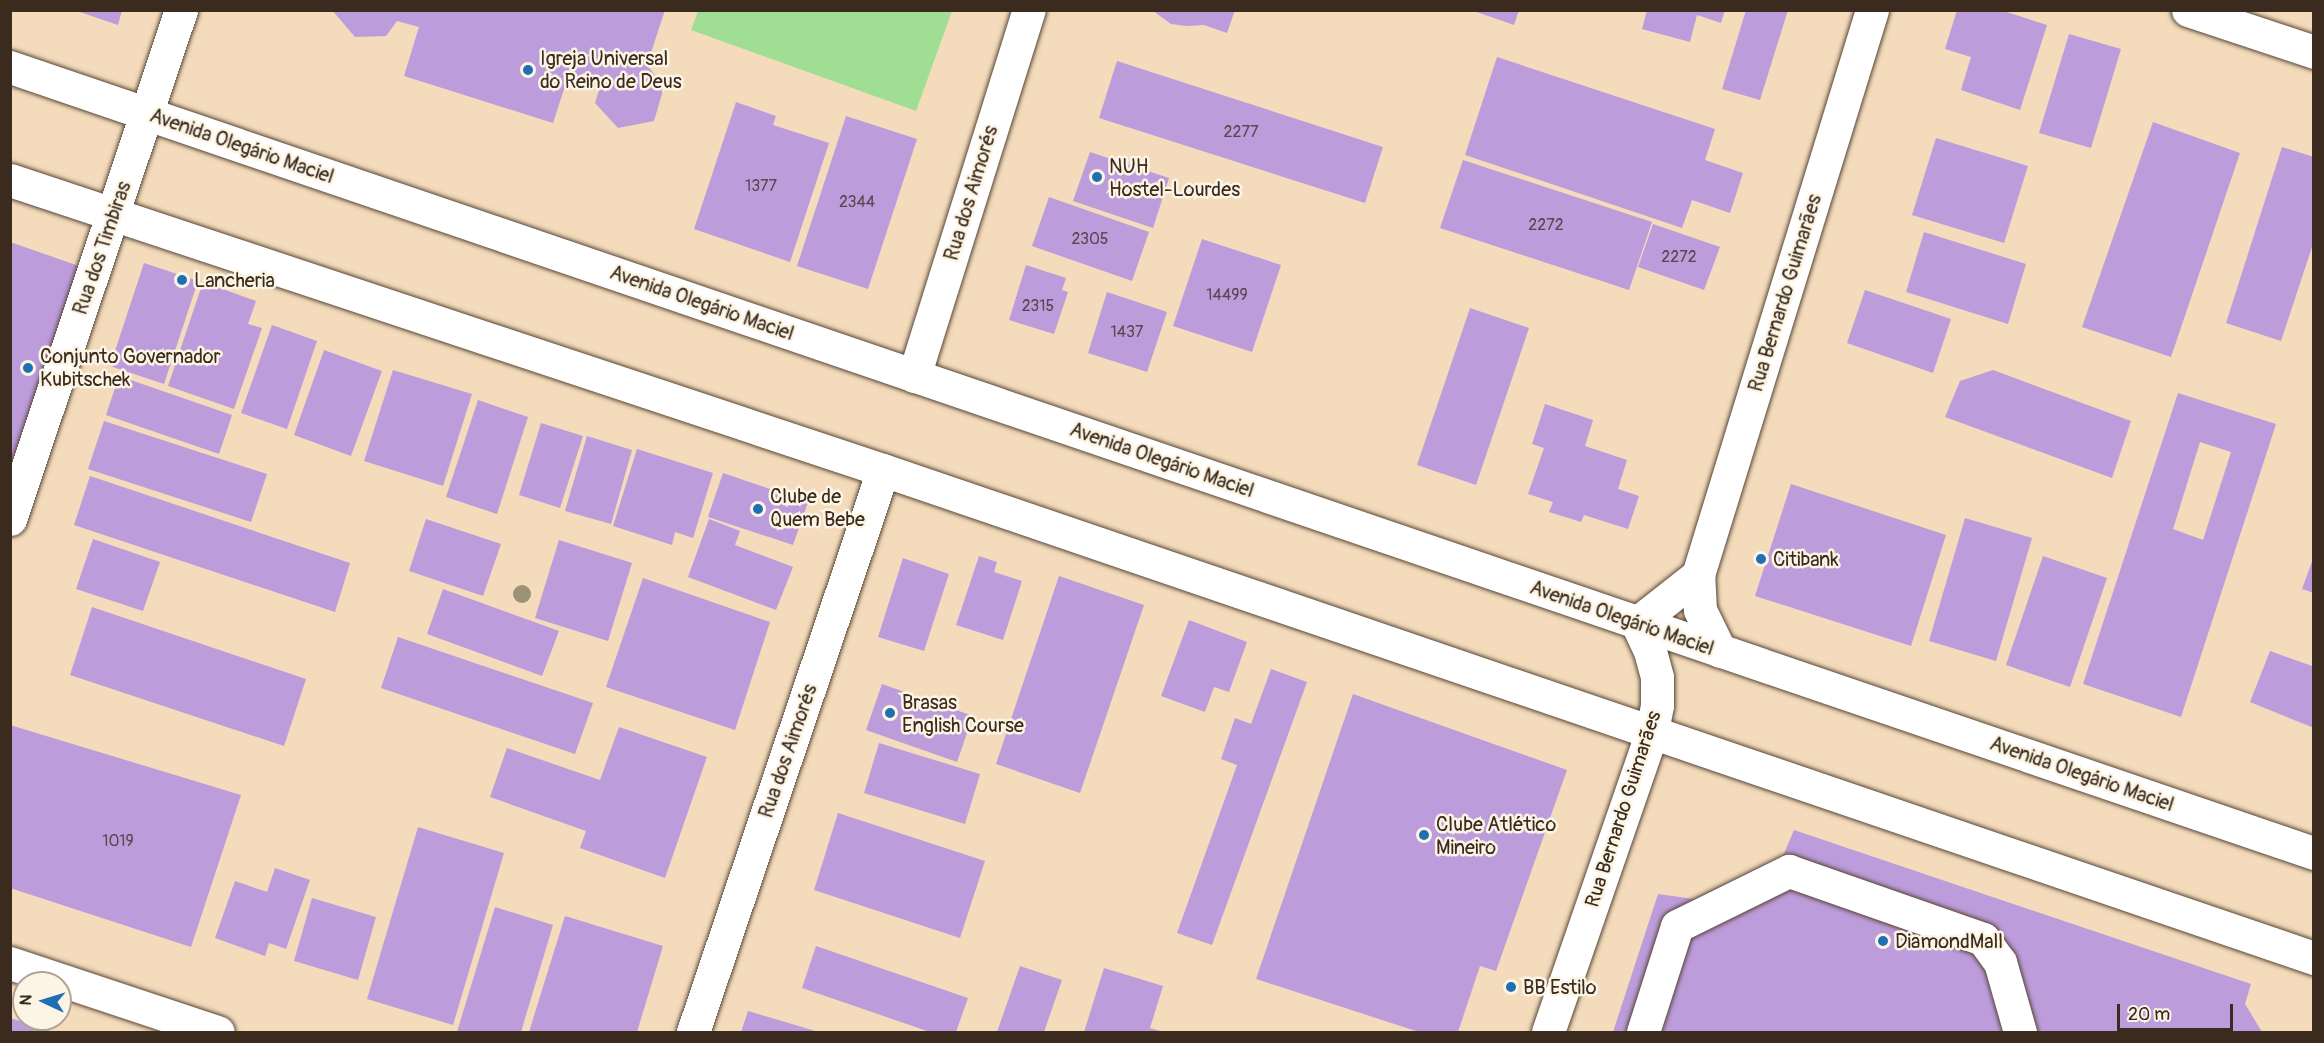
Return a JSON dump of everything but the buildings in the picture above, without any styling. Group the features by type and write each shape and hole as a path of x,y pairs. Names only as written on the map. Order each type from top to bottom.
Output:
{"main road":[{"name":"Rua dos Timbiras","path":"10,519 181,10"},
{"name":"Rua dos Aimorés","path":"914,376 1029,10"},
{"name":"Rua Bernardo Guimarães","path":"1720,651 1700,610 1698,575 1872,10"},
{"path":"2188,10 2313,52"},
{"name":"Avenida Olegário Maciel","path":"10,67 2313,854"},
{"path":"10,180 884,470 2313,958"},
{"name":"Rua dos Aimorés","path":"693,1032 884,470"},
{"path":"1637,623 1698,575"},
{"name":"Rua Bernardo Guimarães","path":"1548,1032 1652,731 1657,705 1657,677 1650,651 1637,623"},
{"path":"1643,1032 1677,926 1789,871 1983,939 2000,962 2020,1032"},
{"path":"10,963 218,1032"}],"green space":[{"path":"698,10 952,11 916,111 691,30"}],"place":[{"name":"Igreja Universal do Reino de Deus","path":"528,70"},
{"name":"NUH Hostel-Lourdes","path":"1097,177"},
{"name":"Lancheria","path":"182,280"},
{"name":"Conjunto Governador Kubitschek","path":"28,368"},
{"name":"Clube de Quem Bebe","path":"758,509"},
{"name":"Citibank","path":"1761,559"},
{"name":"Brasas English Course","path":"890,713"},
{"name":"Clube Atlético Mineiro","path":"1424,835"},
{"name":"DiamondMall","path":"1883,941"},
{"name":"BB Estilo","path":"1511,987"}]}
